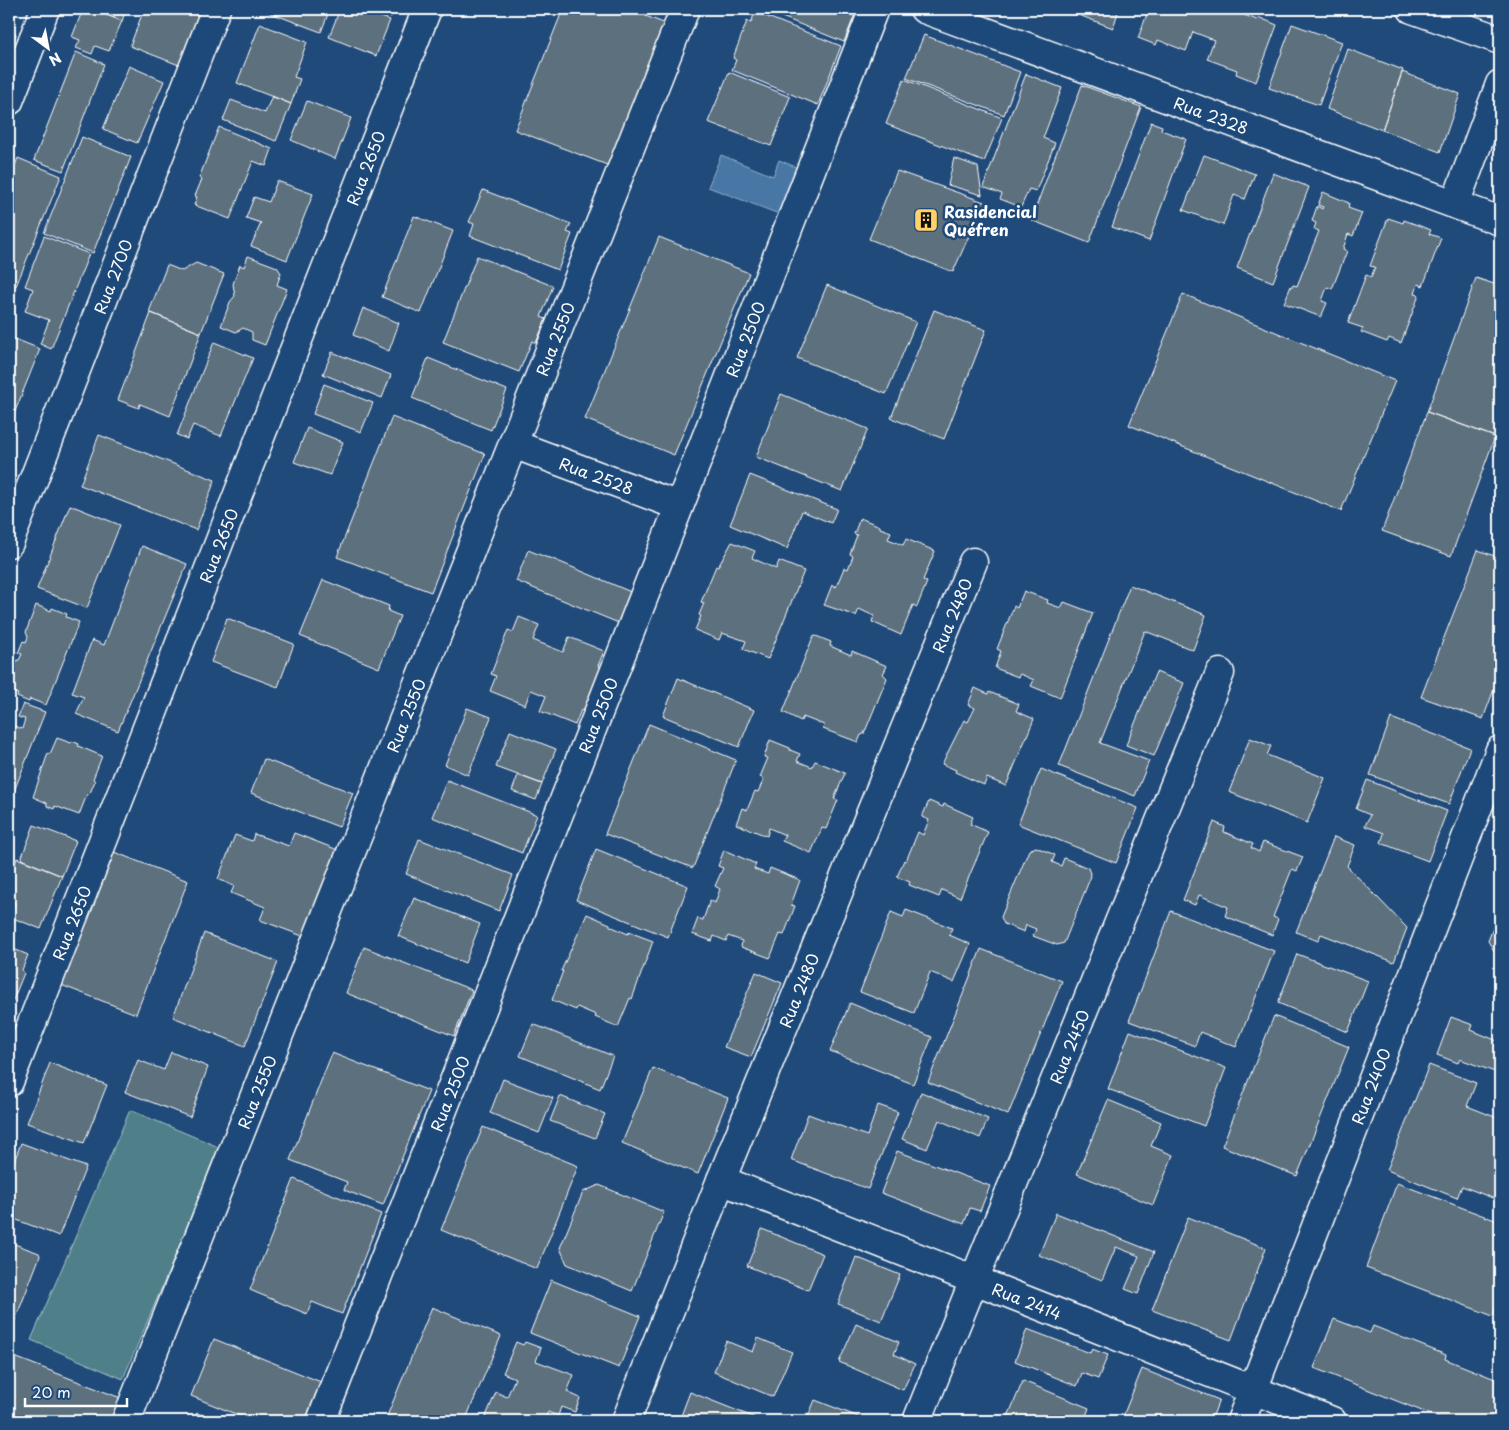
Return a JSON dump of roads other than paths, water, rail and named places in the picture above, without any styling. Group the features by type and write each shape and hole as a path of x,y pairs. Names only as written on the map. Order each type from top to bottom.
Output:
{"street":[{"path":"9,101 45,9"},
{"name":"Rua 2700","path":"9,543 216,9"},
{"name":"Rua 2650","path":"9,1082 427,9"},
{"name":"Rua 2550","path":"126,1421 686,9"},
{"name":"Rua 2500","path":"320,1421 874,9"},
{"name":"Rua 2328","path":"924,9 1500,220"},
{"path":"1412,9 1500,40"},
{"path":"1455,204 1500,84"},
{"name":"Rua 2528","path":"513,444 679,506"},
{"name":"Rua 2480","path":"626,1421 721,1180 973,562"},
{"name":"Rua 2450","path":"917,1421 1220,673"},
{"name":"Rua 2400","path":"1241,1421 1500,750"},
{"name":"Rua 2414","path":"721,1180 1332,1421"}],"water":[{"path":"721,155 773,176 779,160 798,168 779,214 708,187"}],"place":[{"name":"Rasidencial Quéfren","path":"926,220"}]}
